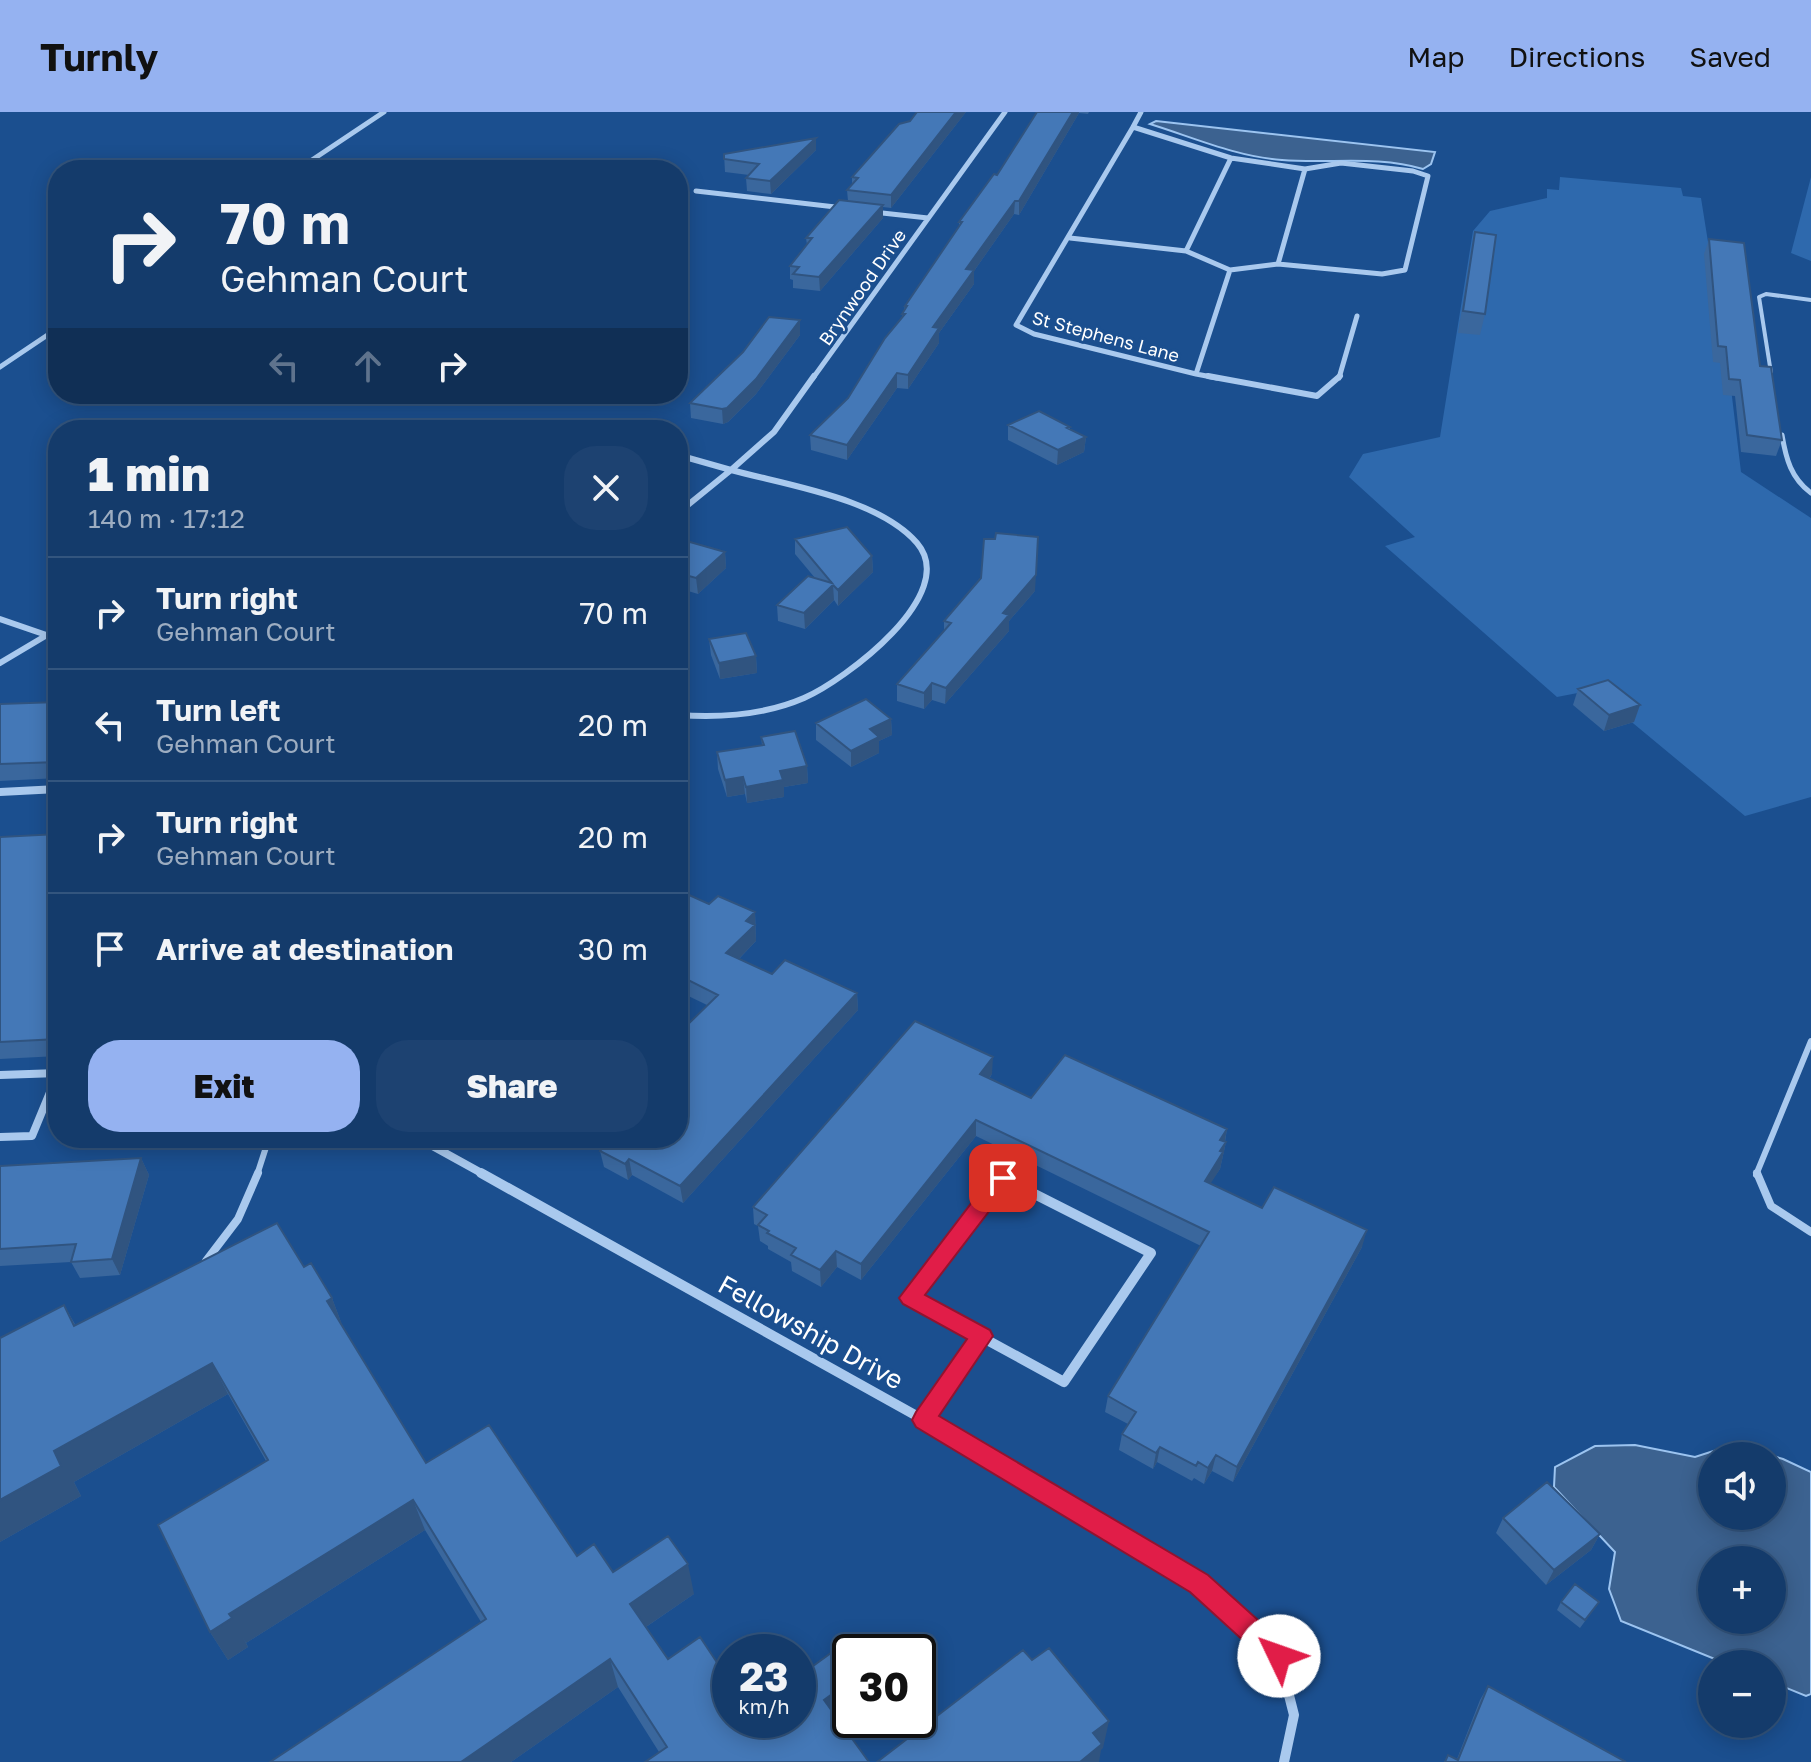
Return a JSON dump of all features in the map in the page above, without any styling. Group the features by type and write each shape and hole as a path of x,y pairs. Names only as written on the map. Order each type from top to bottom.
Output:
{"street":[{"path":"312,160 384,112"},
{"name":"Brynwood Drive","path":"688,505 731,470 790,414 1005,112"},
{"name":"St Stephens Lane","path":"1141,112 1070,238 1016,325 1034,334 1196,374 1317,396 1340,378 1357,316"},
{"path":"1070,238 1186,251 1230,270 1278,264 1382,274 1405,270 1428,176 1341,163 1305,169 1231,158 1133,127"},
{"path":"1186,251 1231,158"},
{"path":"1278,264 1305,169"},
{"path":"696,191 851,209"},
{"path":"866,211 928,218"},
{"name":"St Stephens Lane","path":"1196,374 1230,270"},
{"path":"0,367 48,335"},
{"path":"688,458 866,509 888,519 906,531 925,556 928,573 920,601 897,626 833,683 807,697 742,714 688,715"},
{"path":"0,619 47,635"},
{"path":"0,663 47,635"},
{"path":"0,792 48,790"},
{"path":"0,1075 48,1073"},
{"path":"0,1137 32,1136 48,1097"},
{"name":"Fellowship Drive","path":"445,1148 924,1420 1199,1584 1279,1656 1294,1715 1284,1762"},
{"path":"1003,1178 1151,1253 1064,1382 982,1336 910,1298 1003,1178"},
{"path":"924,1420 982,1336"}],"lane":[{"path":"1772,377 1759,297 1766,294 1811,300"},
{"path":"1780,425 1786,464 1796,483 1811,493"},
{"path":"1811,1041 1756,1176 1771,1206 1811,1232"},
{"path":"196,1271 218,1249 252,1196 266,1148"}],"shaded area":[{"path":"1156,121 1435,152 1431,164 1423,169 1388,162 1282,160 1232,151 1150,124"},
{"path":"1560,177 1681,188 1683,196 1701,198 1730,380 1741,472 1811,518 1811,797 1745,816 1593,690 1557,697 1385,546 1415,537 1349,477 1363,454 1440,437 1473,231 1490,211 1547,198 1547,189 1559,190"},
{"path":"1811,177 1811,261 1791,253"},
{"path":"1635,1445 1698,1456 1698,1530 1786,1530 1786,1460 1811,1472 1811,1694 1806,1696 1786,1688 1786,1650 1698,1652 1621,1621 1609,1589 1615,1552 1554,1487 1555,1467 1595,1446"}],"building":[{"path":"917,112 956,112 891,195 847,190 858,178 852,177 899,124 910,121"},
{"path":"1037,112 1073,112 1019,201 1015,201 966,269 974,270 933,327 939,328 908,375 897,373 847,445 810,435 848,398 885,338 905,314 902,314 905,306 962,222 959,222 994,174 997,175"},
{"path":"816,138 770,181 746,178 759,164 724,159 724,154"},
{"path":"839,200 883,205 819,277 793,274 799,267 790,266 812,238 806,238"},
{"path":"1475,232 1496,235 1485,314 1463,311"},
{"path":"1709,239 1744,243 1760,366 1771,367 1782,440 1747,435 1740,380 1729,379 1726,347 1718,346"},
{"path":"769,317 800,320 756,379 727,408 690,403 743,352"},
{"path":"1039,411 1086,437 1058,450 1008,425"},
{"path":"847,527 872,556 838,590 833,585 804,613 777,605 808,576 832,583 795,539"},
{"path":"996,533 1038,537 1036,575 1003,613 1009,615 946,688 932,683 924,693 897,684 951,623 944,621 981,578 984,539 995,539"},
{"path":"688,544 725,552 696,578 688,576"},
{"path":"746,633 756,656 719,663 709,639"},
{"path":"1608,680 1640,705 1609,715 1578,689"},
{"path":"866,699 891,719 870,729 879,737 851,751 816,723"},
{"path":"48,702 48,762 0,764 0,704"},
{"path":"795,731 807,766 780,771 783,780 746,787 743,777 725,780 717,752 764,745 761,737"},
{"path":"48,835 48,1040 0,1042 0,837"},
{"path":"688,895 709,904 718,896 755,912 746,921 755,925 726,953 772,974 785,960 857,993 680,1186 629,1159 625,1164 600,1151 603,1148 688,1148 688,1024 718,995 688,980"},
{"path":"915,1021 993,1057 980,1074 1031,1098 1065,1055 1227,1129 1220,1140 1226,1142 1220,1151 1223,1152 1205,1181 1262,1208 1274,1187 1367,1230 1237,1467 1216,1455 1208,1468 1198,1462 1196,1466 1160,1447 1156,1453 1122,1434 1136,1412 1108,1396 1209,1232 976,1120 861,1264 836,1251 820,1270 791,1255 796,1248 758,1225 767,1215 753,1207"},
{"path":"141,1158 112,1259 71,1262 76,1244 0,1249 0,1166"},
{"path":"277,1223 304,1267 311,1263 332,1298 327,1301 426,1463 489,1425 577,1556 594,1544 613,1572 668,1536 688,1564 630,1604 668,1659 700,1637 712,1655 712,1738 816,1738 816,1664 831,1653 832,1694 824,1700 832,1711 832,1738 852,1738 869,1762 645,1762 667,1747 610,1659 461,1762 270,1762 486,1619 413,1500 229,1614 232,1618 210,1632 158,1525 268,1460 212,1363 54,1451 61,1466 0,1500 0,1338 64,1305 74,1326"},
{"path":"1547,1482 1600,1534 1554,1570 1503,1518"},
{"path":"1575,1584 1599,1602 1585,1620 1561,1602"},
{"path":"1049,1648 1109,1721 1093,1733 1102,1744 1080,1762 877,1762 908,1738 936,1738 936,1717 1023,1650 1032,1660"},
{"path":"1488,1686 1626,1762 1445,1762 1448,1755 1458,1760"}],"route":[{"path":"1003,1178 910,1298 982,1336 924,1420 1199,1584 1279,1656"}]}
